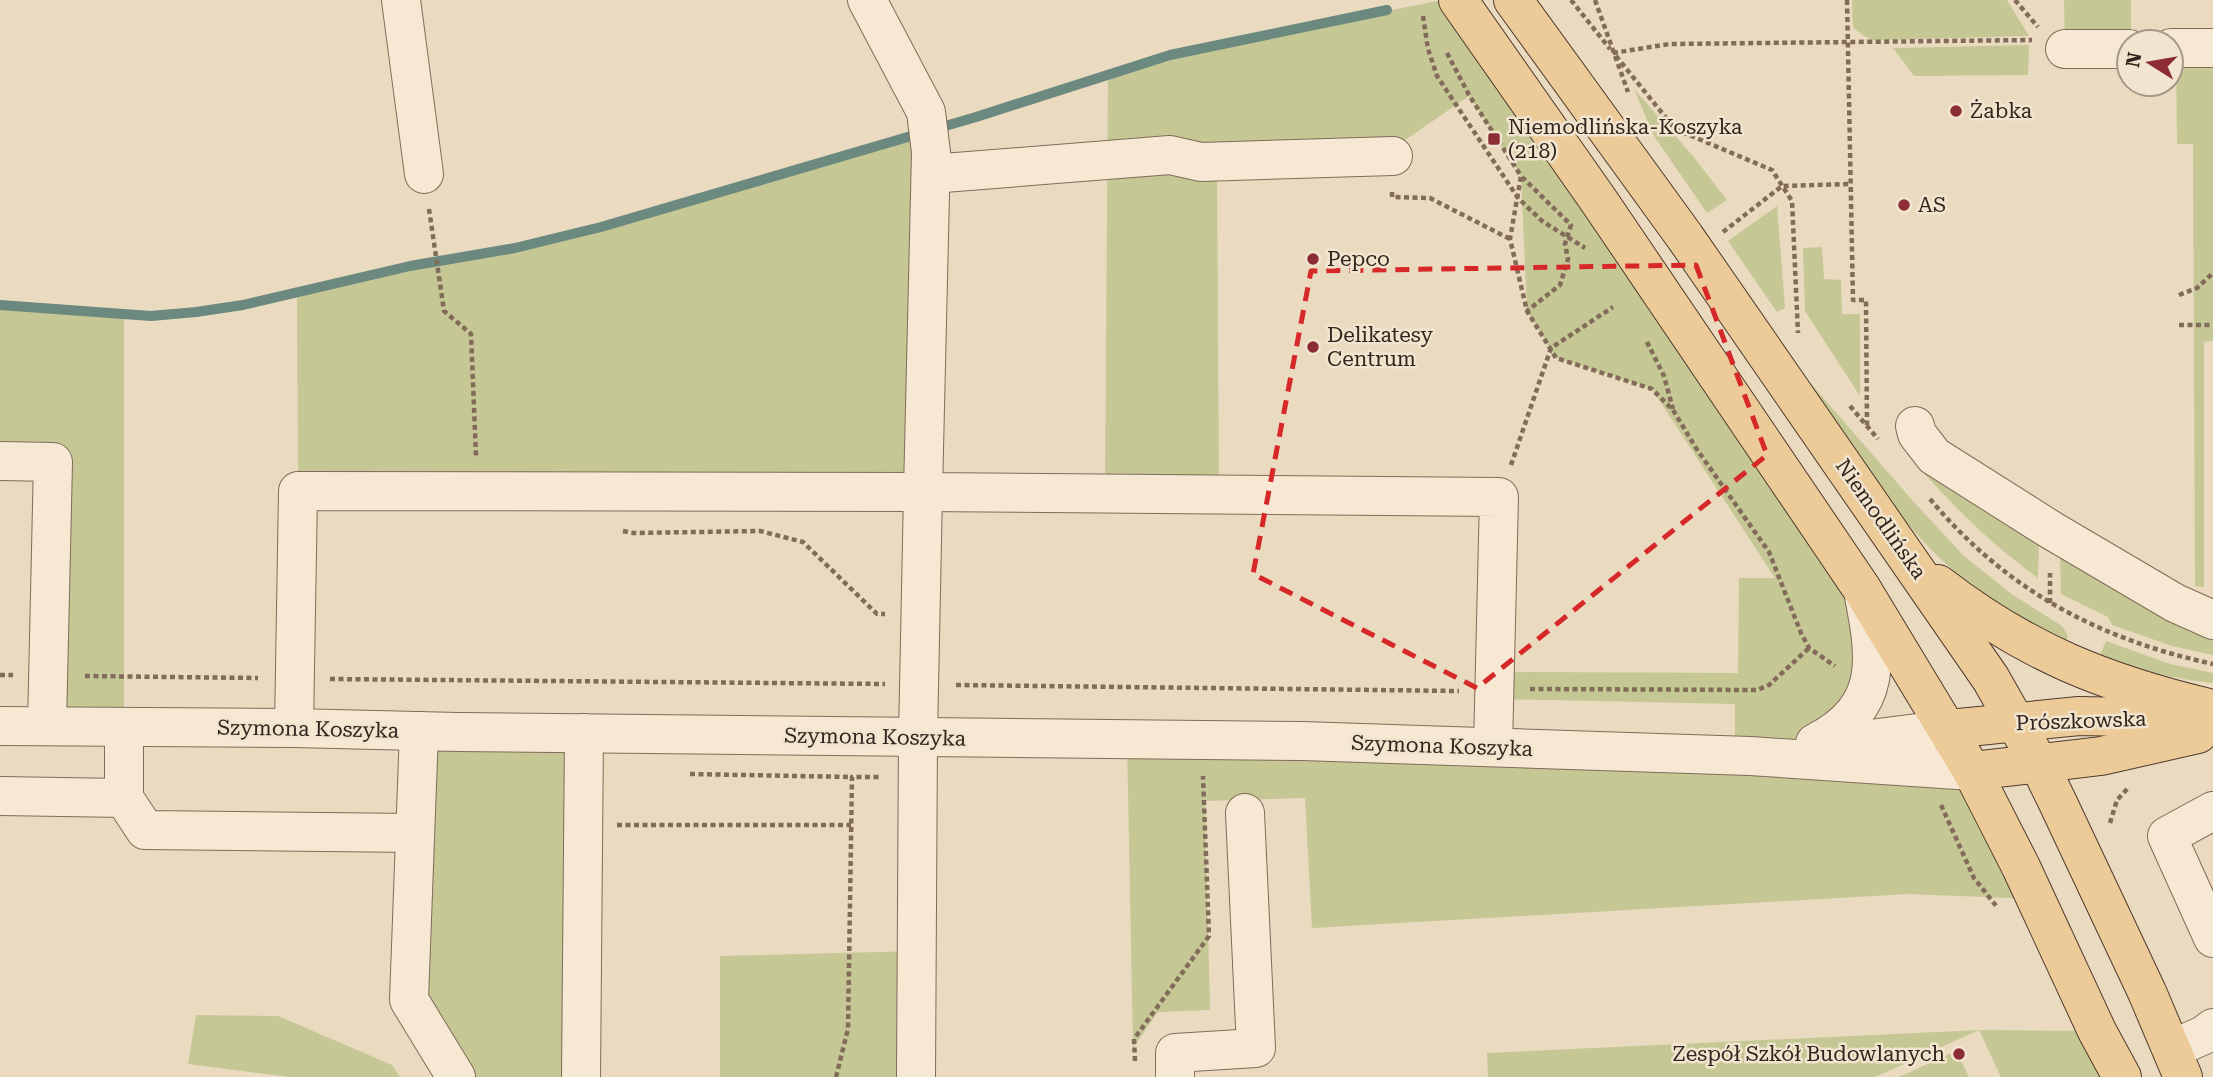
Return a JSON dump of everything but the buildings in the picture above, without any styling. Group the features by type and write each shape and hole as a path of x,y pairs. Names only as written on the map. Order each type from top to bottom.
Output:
{"main road":[{"name":"Niemodlińska","path":"1513,0 1685,237 1991,679 2039,764 2178,1063"},
{"path":"1445,12 1599,201 1863,589 1972,771 2021,867 2097,1031 2122,1077"},
{"path":"1899,545 1924,573 1956,598 2029,645 2074,666 2141,691 2213,709"},
{"name":"Prószkowska","path":"1949,729 2079,716 2213,720"},
{"name":"Prószkowska","path":"1972,771 2101,756 2185,736 2213,733"}],"street":[{"path":"401,0 424,174"},
{"path":"867,0 926,113 931,163 920,615 916,1077"},
{"path":"2047,39 2115,47"},
{"path":"2185,48 2213,48"},
{"path":"931,163 1170,155 1201,162 1393,156"},
{"path":"1915,426 1917,434 1934,456 2051,530 2175,603 2213,620"},
{"path":"0,461 53,462 47,726"},
{"path":"294,728 298,491 923,492 1499,497 1493,747"},
{"path":"1806,748 1833,734 1849,721 1860,708 1868,686 1872,663 1872,635 1863,589"},
{"name":"Szymona Koszyka","path":"0,726 1265,741 1750,756 1972,771"},
{"path":"124,727 124,798 145,830 415,833"},
{"name":"Szymona Koszyka","path":"1750,756 1949,729"},
{"path":"419,731 409,1000 456,1077"},
{"path":"581,1077 584,733"},
{"path":"0,796 124,798"},
{"path":"2213,811 2166,836 2213,938"},
{"path":"1175,1077 1175,1053 1256,1048 1244,813"},
{"path":"2178,1063 2213,1028"}],"path":[{"path":"1571,0 1675,129 1772,170 1792,201 1799,345"},
{"path":"1847,0 1853,300 1866,300 1867,426"},
{"path":"2015,0 2047,39"},
{"path":"1445,12 1423,15 1428,49 1437,76 1518,198 1542,221 1591,252"},
{"path":"1613,53 1670,44 2047,39"},
{"path":"1444,47 1469,95 1521,176 1571,225 1564,244 1567,259 1560,285 1527,312"},
{"path":"1393,156 1392,197 1430,198 1510,239"},
{"path":"1521,176 1510,239 1527,312 1556,358 1652,389 1673,410 1664,376 1643,332"},
{"path":"1722,232 1782,186 1850,184"},
{"path":"433,238 444,311 471,334 478,491"},
{"path":"2179,295 2197,288 2213,272"},
{"path":"1499,497 1551,348 1613,307"},
{"path":"2179,325 2213,325"},
{"path":"620,530 633,534 760,531 803,542 877,614 920,615"},
{"path":"2089,624 2158,651 2213,664"},
{"path":"0,675 1475,691 1757,690 1769,685 1810,648"},
{"path":"687,774 918,777"},
{"path":"1135,1065 1135,1040 1209,936 1203,774"},
{"path":"835,1077 848,1029 852,777"},
{"path":"2110,825 2117,800 2134,783"},
{"path":"604,824 851,825"}],"highlighted area":[{"path":"1696,265 1767,455 1477,688 1253,574 1311,271"}],"green space":[{"path":"1442,0 1862,589 1849,721 1972,771 2036,899 1908,894 1312,928 1305,798 1205,801 1210,1010 1158,1012 1133,1048 1127,739 1735,755 1735,704 1494,699 1495,672 1738,673 1739,578 1775,578 1652,389 1556,358 1527,311 1521,176 1469,96 1382,156 1217,162 1219,494 1105,493 1108,75 1170,55"},
{"path":"1852,0 2007,0 2029,36 1873,40 1853,27"},
{"path":"2064,0 2131,0 2131,28 2115,28 2115,44 2065,49"},
{"path":"2029,45 2028,75 1914,76 1893,48"},
{"path":"2185,48 2213,48 2213,341 2204,342 2204,587 2195,586 2193,144 2177,144 2177,98 2185,98"},
{"path":"1634,89 1727,200 1707,213 1654,136"},
{"path":"901,137 931,152 923,492 298,491 297,291 410,266 515,248 601,227"},
{"path":"1777,206 1785,308 1777,312 1728,241"},
{"path":"1822,247 1824,279 1841,280 1842,314 1860,314 1860,396 1805,311 1803,248"},
{"path":"0,305 124,315 124,727 47,726 53,462 0,461"},
{"path":"1798,369 1964,556 2013,595 2062,626 2068,636 2065,644 1990,599 1938,557 1906,522 1874,480"},
{"path":"1923,472 2039,539 2038,578 1978,528"},
{"path":"2060,552 2213,632 2213,655 2172,646 2112,625 2108,617 2061,594"},
{"path":"2106,641 2170,664 2213,673 2213,683 2155,673 2099,657"},
{"path":"419,731 584,733 581,1077 456,1077 409,1000"},
{"path":"917,951 916,1077 720,1077 720,956"},
{"path":"196,1015 278,1016 392,1065 400,1077 289,1077 188,1064"},
{"path":"1979,1030 1875,1077 1488,1077 1487,1053"},
{"path":"1979,1030 2097,1031 2122,1077 2001,1077"},
{"path":"1956,1051 1969,1077 1899,1077"}],"waterway":[{"path":"0,305 151,316 196,312 243,305 410,266 515,248 601,227 976,117 1170,55 1387,10"}],"place":[{"name":"Żabka","path":"1956,111"},
{"name":"Niemodlińska-Koszyka (218)","path":"1494,139"},
{"name":"AS","path":"1904,205"},
{"name":"Pepco","path":"1313,259"},
{"name":"Delikatesy Centrum","path":"1313,347"},
{"name":"Zespół Szkół Budowlanych","path":"1959,1054"}]}
